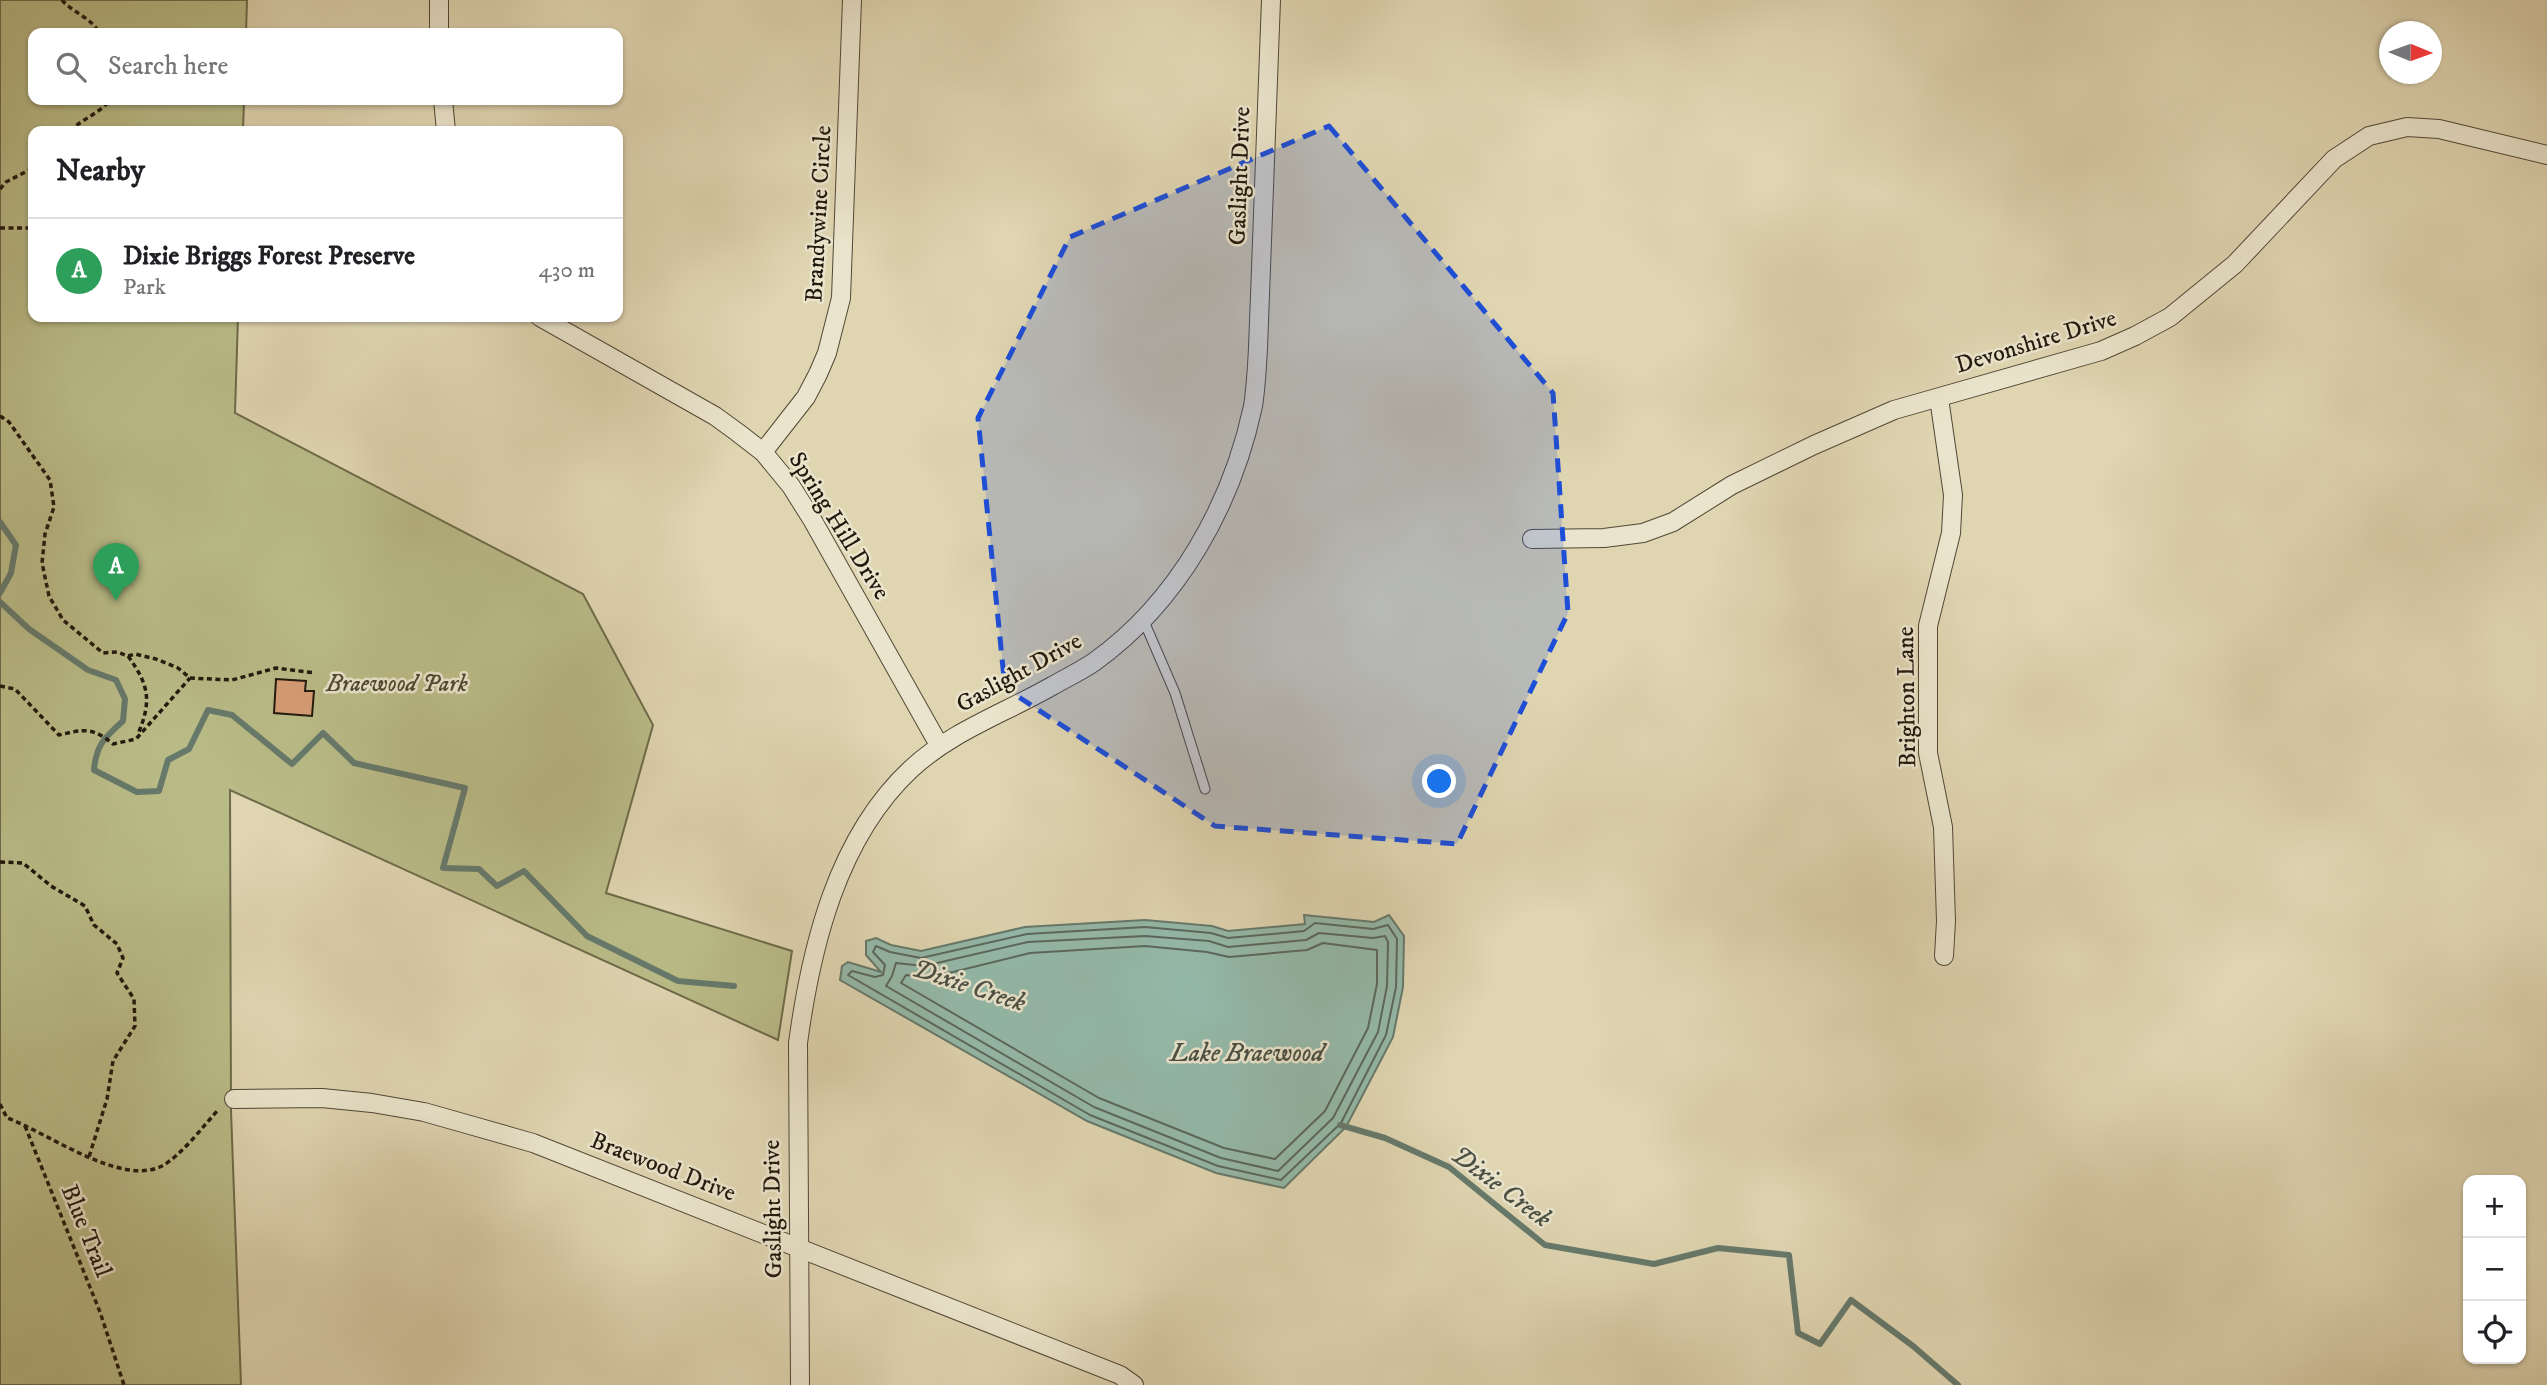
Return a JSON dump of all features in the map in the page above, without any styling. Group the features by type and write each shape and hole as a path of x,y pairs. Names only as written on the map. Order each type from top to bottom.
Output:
{"street":[{"path":"439,0 439,28"},
{"name":"Brandywine Circle","path":"763,452 806,397 818,374 828,353 841,298 852,0"},
{"name":"Gaslight Drive","path":"800,1385 798,1043 804,1000 829,905 843,867 864,827 909,770 939,745 1042,692 1093,662 1143,619 1164,596 1211,526 1237,463 1253,405 1258,348 1271,0"},
{"path":"443,105 446,126"},
{"name":"Devonshire Drive","path":"1532,539 1604,538 1643,533 1674,522 1732,485 1894,410 2101,351 2136,336 2170,317 2235,264 2334,159 2369,136 2407,127 2439,129 2547,155"},
{"name":"Spring Hill Drive","path":"549,322 715,416 763,452 791,486 813,521 939,745"},
{"name":"Brighton Lane","path":"1939,398 1953,495 1951,533 1928,626 1928,753 1943,827 1944,956"},
{"name":"Braewood Drive","path":"234,1099 322,1098 424,1112 533,1143 1120,1375 1134,1385"}],"lane":[{"path":"1143,619 1175,693 1205,789"}],"path":[{"path":"62,0 97,28"},
{"path":"75,126 106,105"},
{"path":"0,189 6,182 28,171"},
{"path":"0,228 28,228"},
{"path":"0,416 9,422 50,480 54,507 46,534 42,564 49,596 63,620 103,653 117,652 128,656 135,654 156,659 178,668 190,678 232,680 276,668 315,673"},
{"path":"128,656 147,689 146,714 136,739"},
{"path":"0,686 15,689 59,735 79,731 98,732 113,744 136,739 190,678"},
{"path":"0,862 23,863 51,886 85,906 94,925 117,944 122,958 117,973 134,999 135,1026 113,1060 107,1099 89,1157"},
{"path":"24,1124 110,1166 132,1170 161,1166 178,1152 220,1107 234,1099"},
{"name":"Blue Trail","path":"0,1104 7,1118 24,1124 100,1312 124,1385"}],"highlighted area":[{"path":"1329,126 1553,393 1568,613 1457,844 1215,826 1005,688 978,418 1070,237"}],"green space":[{"name":"Braewood Park","path":"0,0 247,0 246,28 28,28 28,105 244,105 243,126 28,126 28,322 238,322 235,413 583,594 653,725 606,893 792,951 778,1040 230,790 231,1111 241,1385 0,1385"}],"water":[{"name":"Lake Braewood","path":"1304,915 1374,922 1389,915 1404,936 1403,987 1393,1037 1346,1127 1284,1188 1216,1173 1087,1121 840,980 842,966 848,962 881,972 866,955 866,941 876,938 891,945 921,951 1025,927 1145,920 1212,926 1228,931 1305,924"}],"building":[{"path":"276,679 306,681 305,691 314,691 312,716 274,713"}],"waterway":[{"name":"Dixie Creek","path":"0,522 16,545 11,573 0,593"},
{"name":"Dixie Creek","path":"0,602 29,629 88,670 116,680 125,699 123,721 102,742 94,770 137,792 159,791 168,760 189,749 208,710 232,715 292,764 323,733 354,763 465,788 443,868 479,869 497,886 524,871 587,936 678,981 734,986"},
{"name":"Dixie Creek","path":"1340,1125 1385,1138 1449,1167 1545,1245 1654,1264 1718,1248 1789,1255 1798,1333 1820,1344 1851,1300 1913,1346 1958,1385"}],"place":[{"name":"Dixie Briggs Forest Preserve","path":"116,601"}]}
